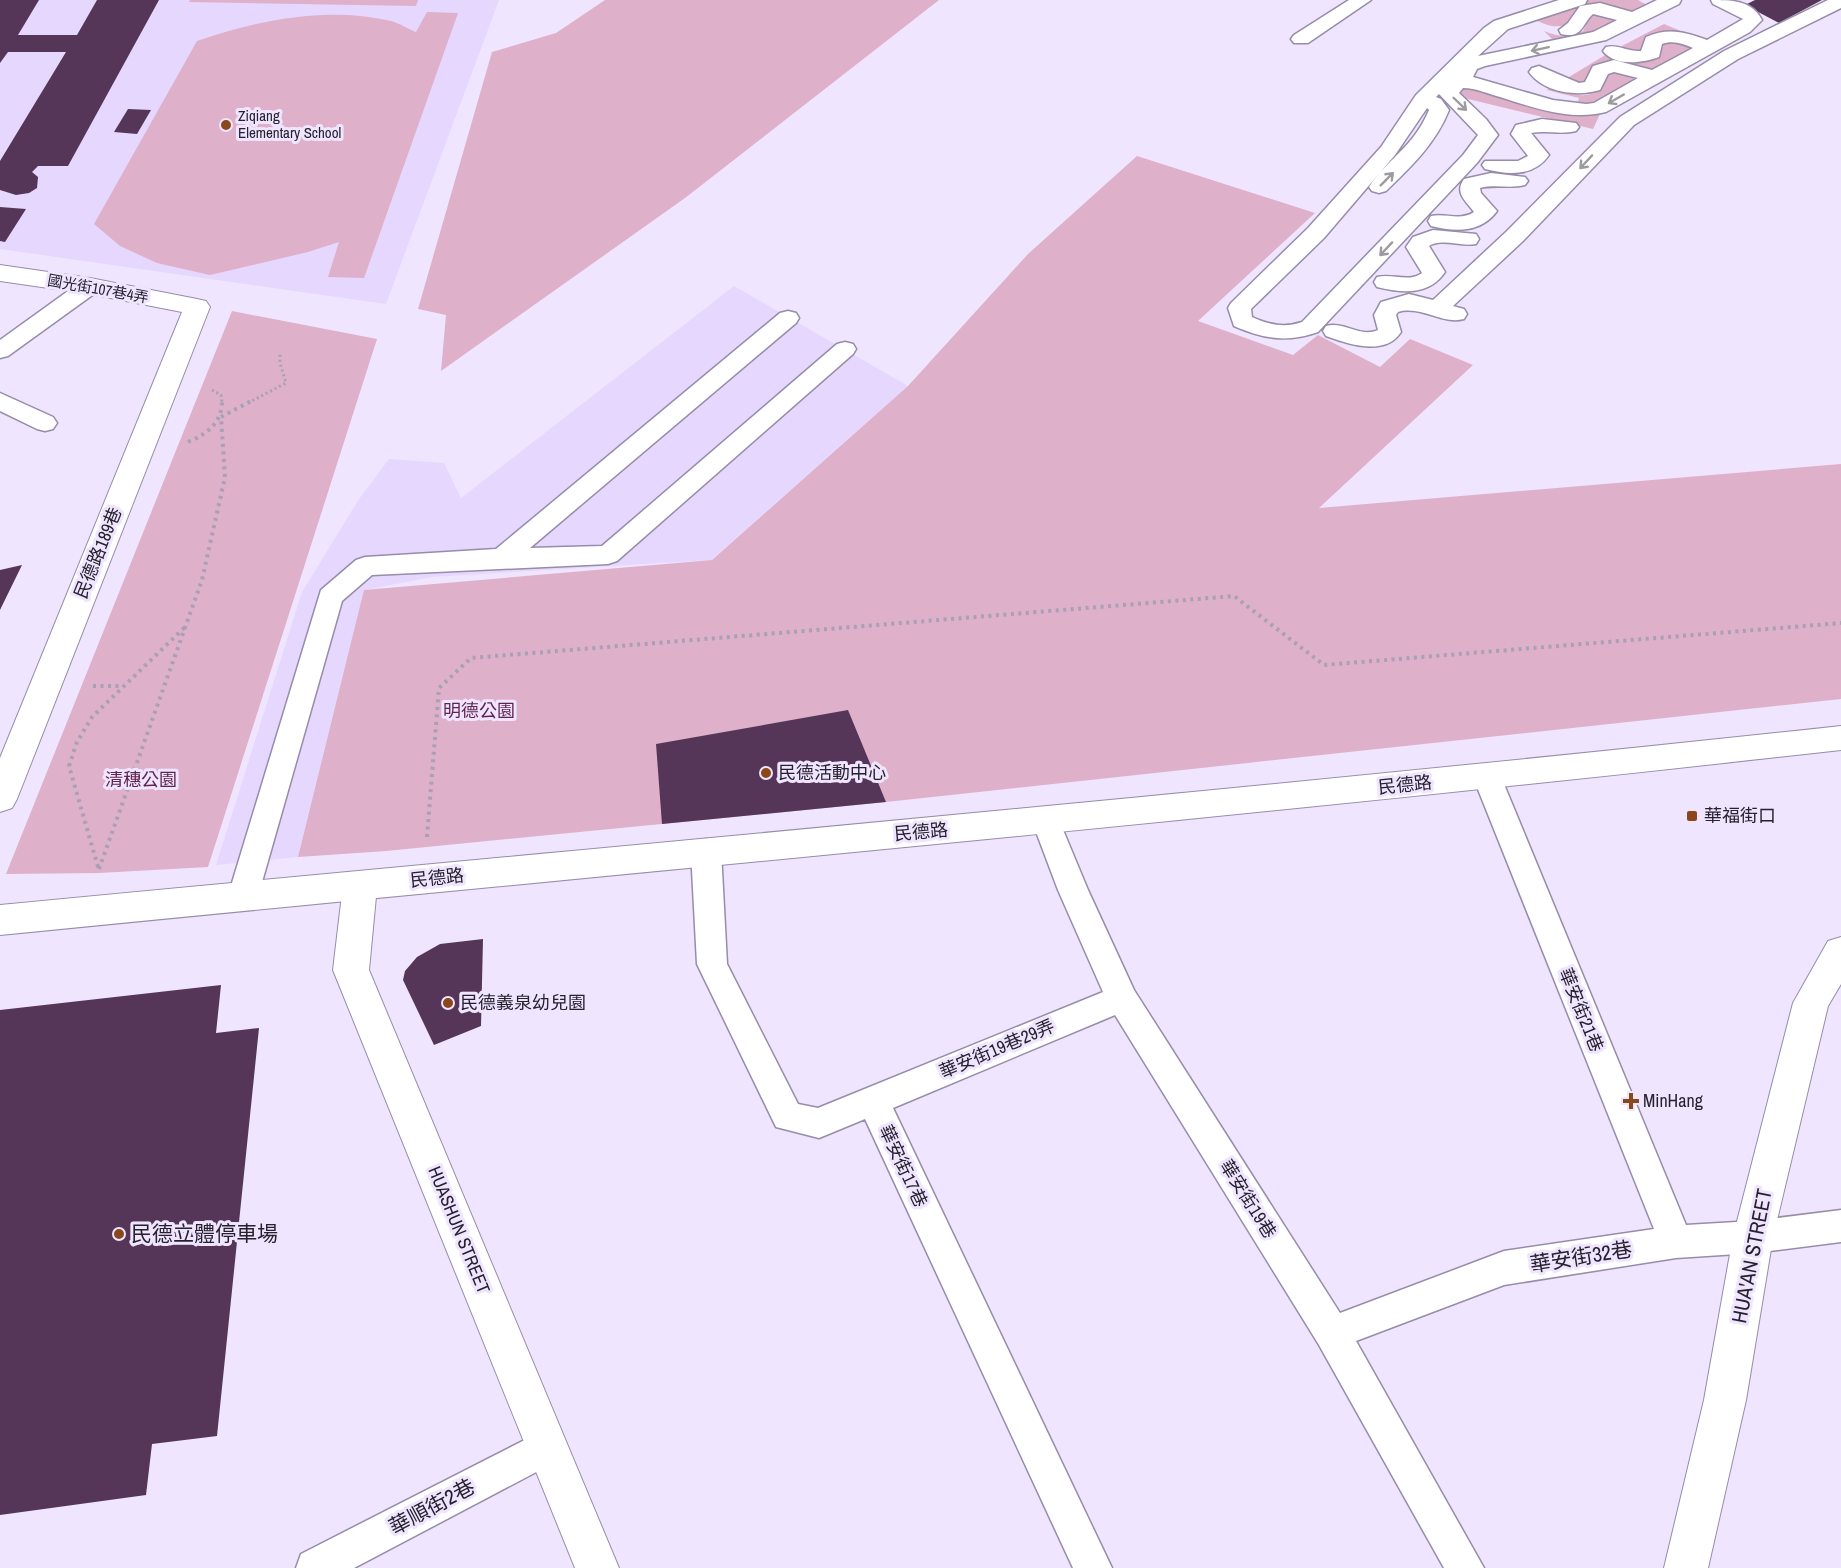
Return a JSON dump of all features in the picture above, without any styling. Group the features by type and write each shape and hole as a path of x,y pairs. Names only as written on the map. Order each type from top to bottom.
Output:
{"street":[{"name":"國光街107巷4弄","path":"0,273 90,286 196,307"},
{"name":"民德路189巷","path":"0,799 196,307"},
{"name":"民德路","path":"0,920 706,851 1046,821 1487,777 1841,738"},
{"name":"HUASHUN STREET","path":"360,886 351,970 597,1568"},
{"name":"HUA'AN STREET","path":"1686,1568 1725,1400 1752,1237 1810,1003 1841,952"}],"lane":[{"path":"1301,39 1362,0"},
{"path":"1578,0 1501,25 1424,99 1434,103 1439,110 1424,141 1265,303 1262,311 1273,320 1287,319 1300,313 1452,155 1479,123 1449,94 1452,86 1460,81 1470,65 1599,36 1672,0"},
{"path":"1621,39 1693,0"},
{"path":"1460,81 1471,82 1561,108 1589,111 1599,108 1743,28 1753,20 1750,14 1720,0"},
{"path":"1438,308 1536,216 1627,121 1731,55 1841,1"},
{"path":"1533,23 1554,31 1566,30 1575,27 1586,10 1596,9 1609,10 1635,20"},
{"path":"1602,45 1634,58 1652,53 1653,41 1669,36 1679,36 1709,47"},
{"path":"1539,72 1561,85 1575,89 1593,86 1600,70 1614,66 1655,77"},
{"path":"1334,331 1359,340 1384,337 1390,332 1385,315 1389,307 1409,301 1457,314 1653,122"},
{"path":"1492,165 1527,166 1536,161 1539,155 1524,140 1521,134 1523,129 1542,125 1569,127"},
{"path":"1439,221 1473,222 1482,217 1486,211 1471,195 1469,188 1471,183 1491,178 1518,181"},
{"path":"1385,282 1421,284 1430,278 1434,272 1420,254 1417,247 1419,241 1440,237 1468,239"},
{"path":"0,351 90,286"},
{"path":"502,558 789,318"},
{"path":"243,896 330,597 365,566 608,555 845,349"},
{"path":"0,401 45,423"},
{"name":"華安街21巷","path":"1487,777 1676,1242"},
{"name":"華安街19巷","path":"1046,821 1073,890 1122,998 1332,1333 1465,1568"},
{"path":"706,851 712,964 788,1117 819,1123 873,1101"},
{"name":"華安街19巷29弄","path":"873,1101 1122,998"},
{"name":"華安街17巷","path":"873,1101 1093,1568"},
{"name":"華安街32巷","path":"1332,1333 1504,1269 1676,1242 1752,1237 1841,1226"},
{"name":"華順街2巷","path":"315,1568 548,1446"}],"path":[{"path":"188,442 213,428 221,417 286,383 280,363 280,352"},
{"path":"186,626 92,717 76,742 69,766 99,870 186,626 202,580 225,477 221,417 223,405 221,394 212,390"},
{"path":"426,847 439,688 471,658 1234,596 1324,666 1841,623"},
{"path":"93,686 123,686"}],"shaded area":[{"name":"Ziqiang Elementary School","path":"0,0 499,0 386,304 0,249"},
{"path":"734,286 908,386 711,560 432,577 365,590 298,857 216,865 302,592 359,499 389,459 444,463 461,498"}],"green space":[{"path":"190,0 418,0 416,6 189,2"},
{"path":"605,0 939,0 685,198 441,371 446,315 418,309 492,52 556,33"},
{"path":"1588,0 1638,0 1647,5 1638,13 1579,8 1575,12 1573,22 1562,26 1547,25 1532,18"},
{"path":"427,12 458,13 364,278 328,277 339,242 308,252 210,275 157,263 120,246 94,224 197,41 268,21 318,15 367,17 394,22 416,32"},
{"path":"1598,14 1616,21 1604,29 1554,41 1544,31 1554,35 1573,35 1583,31 1591,15"},
{"path":"1664,24 1690,35 1672,32 1648,35 1644,39 1643,50 1637,53 1618,48"},
{"path":"1678,41 1690,46 1690,50 1662,69 1651,71 1622,64 1604,64 1594,66 1584,83 1564,80 1607,54 1633,61 1646,61 1659,55 1662,43"},
{"path":"1611,71 1630,74 1635,79 1634,84 1593,107 1576,107 1579,98 1547,90 1551,87 1576,95 1589,94 1599,88 1604,74"},
{"path":"1472,86 1555,111 1587,115 1600,114 1593,129 1464,98 1458,94 1460,87"},
{"name":"明德公園","path":"1137,156 1315,213 1198,321 1293,355 1318,335 1380,367 1410,339 1473,365 1319,508 1841,464 1841,699 886,802 386,851 298,857 364,590 712,560 908,386 1028,254"},
{"name":"清穗公園","path":"232,311 377,339 208,867 99,873 6,874"}],"building":[{"path":"0,0 39,0 18,35 77,35 97,0 159,0 68,166 38,166 32,172 38,177 37,188 29,193 16,195 0,190 0,161 66,52 8,52 0,63"},
{"path":"1755,0 1822,0 1779,23 1745,5"},
{"path":"128,109 151,110 137,134 114,132"},
{"path":"0,207 26,209 5,242 0,241"},
{"path":"22,565 0,610 0,570"},
{"name":"民德活動中心","path":"848,710 886,802 662,824 656,744"},
{"name":"民德義泉幼兒園","path":"483,939 481,1026 434,1045 403,980 405,971 417,957 440,944"},
{"name":"民德立體停車場","path":"221,985 216,1033 259,1028 217,1436 152,1444 146,1495 0,1515 0,1010"}],"place":[{"name":"Ziqiang Elementary School","path":"226,125"},
{"name":"民德活動中心","path":"766,773"},
{"name":"華福街口","path":"1692,816"},
{"name":"民德義泉幼兒園","path":"448,1003"},
{"name":"MinHang","path":"1631,1101"},
{"name":"民德立體停車場","path":"119,1234"}]}
